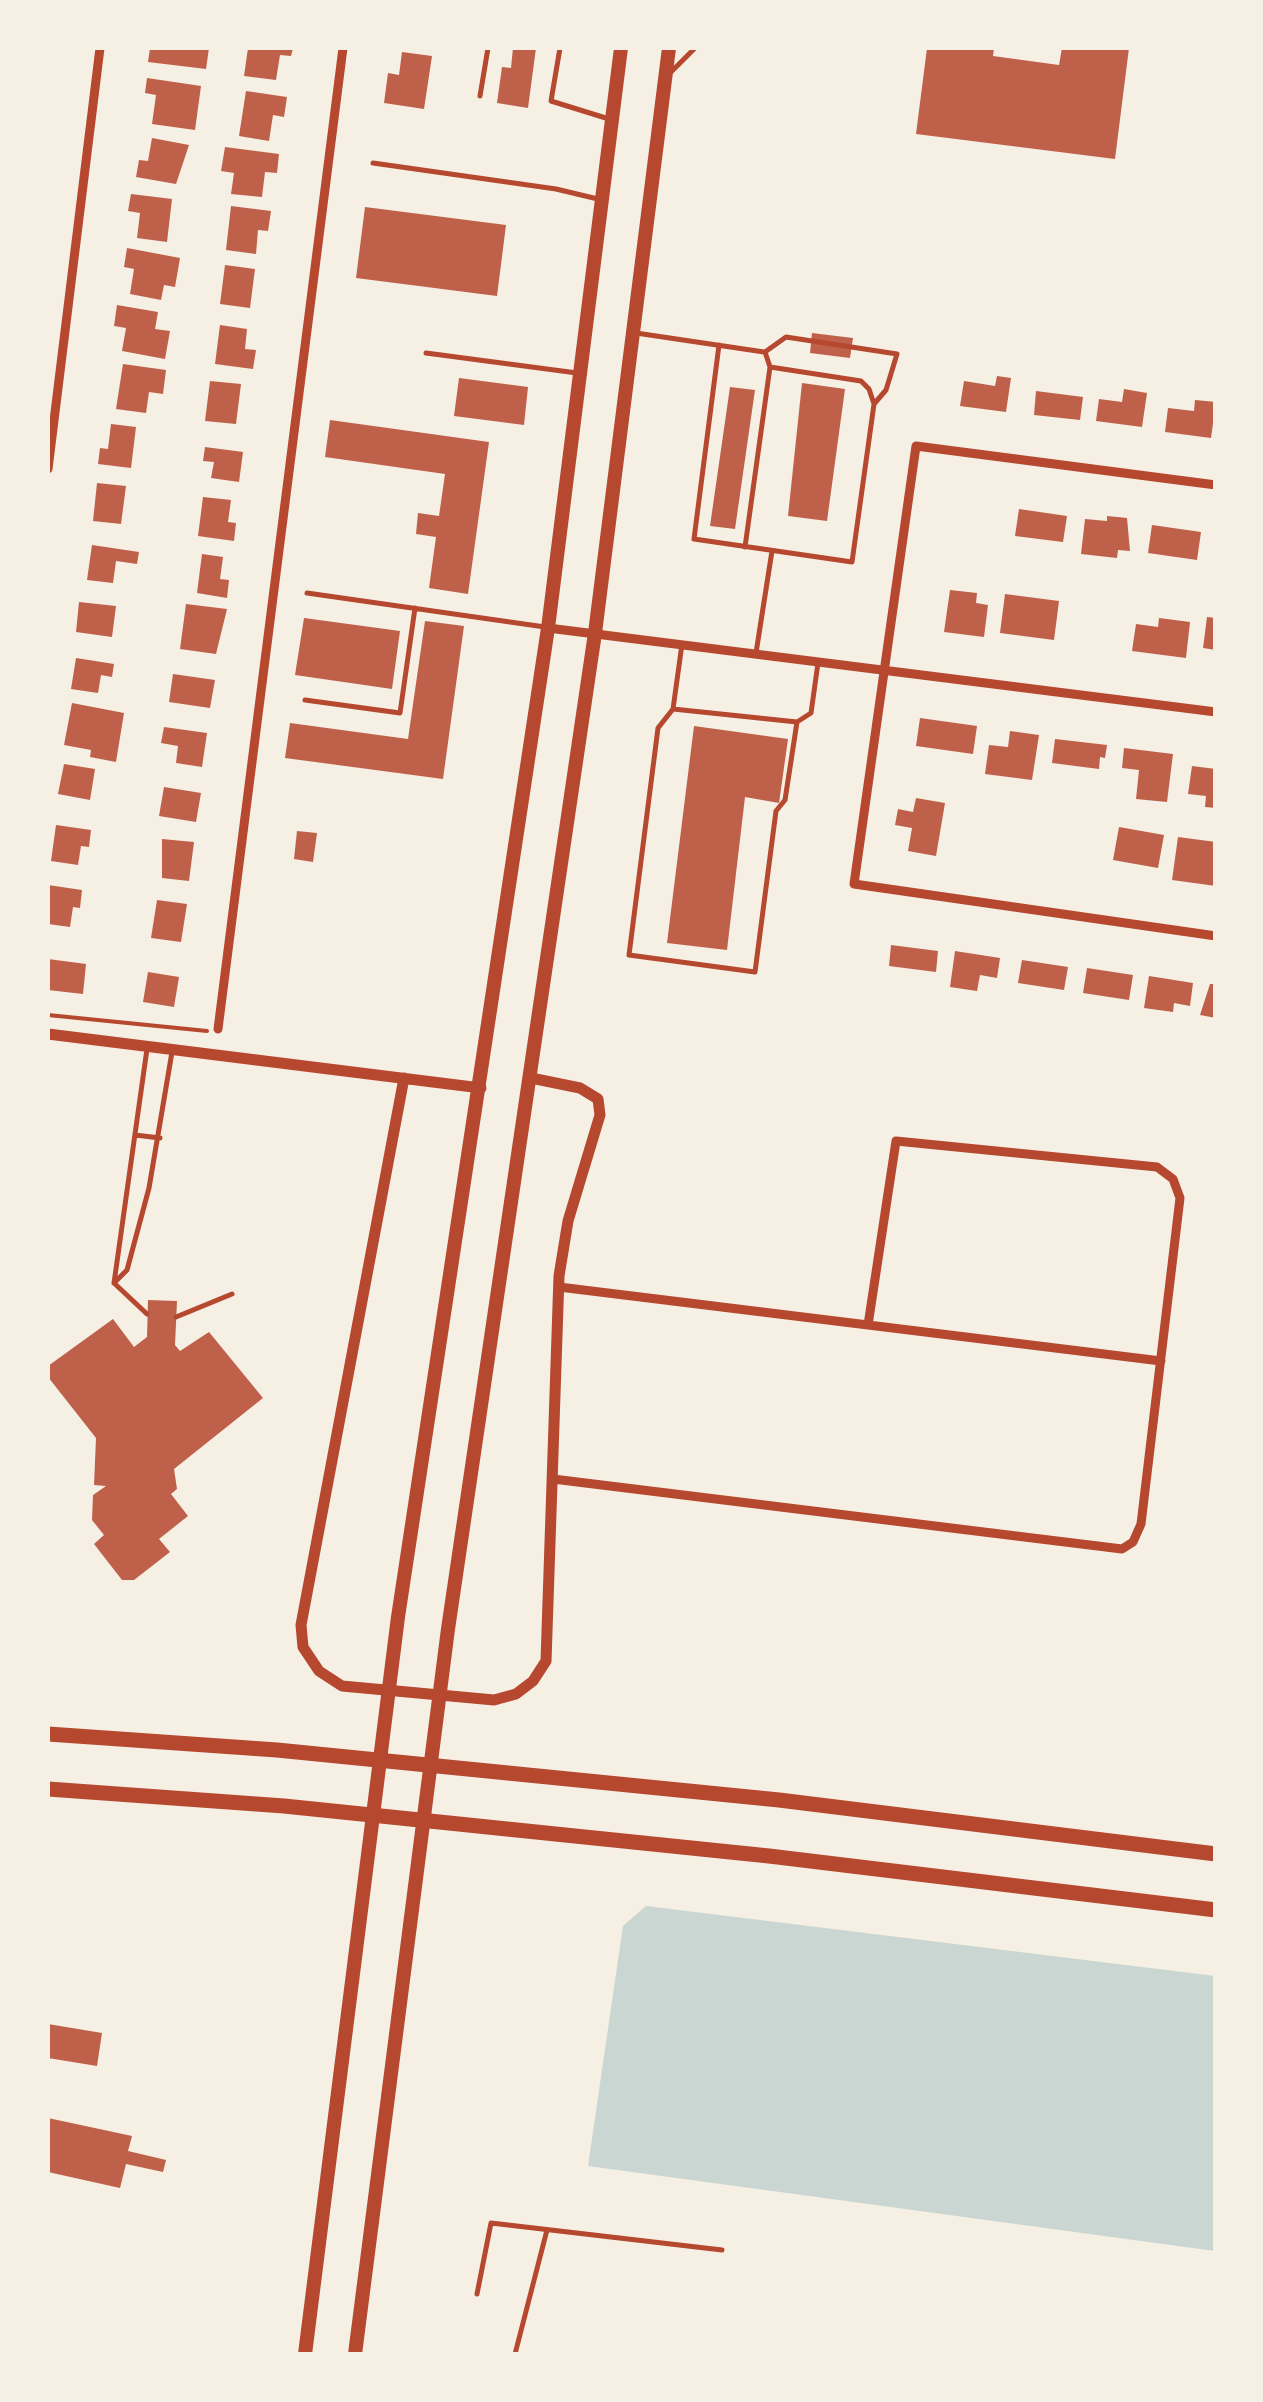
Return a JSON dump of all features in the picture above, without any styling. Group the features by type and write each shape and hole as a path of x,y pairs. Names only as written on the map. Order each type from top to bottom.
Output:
{"highway":[{"path":"48,1734 277,1750 778,1800 1216,1854"},
{"path":"48,1789 284,1806 750,1854 1216,1910"}],"main road":[{"path":"305,2354 398,1617 548,628 621,48"},
{"path":"354,2354 448,1629 596,633 669,48"}],"street":[{"path":"48,469 100,48"},
{"path":"218,1028 343,48"},
{"path":"1216,485 916,446 854,884 1216,936"},
{"path":"548,628 1216,712"},
{"path":"48,1034 480,1088"},
{"path":"48,1043 98,1041"},
{"path":"404,1078 301,1625 303,1647 319,1671 342,1686 494,1700 516,1694 533,1681 546,1661 559,1287 568,1220 600,1114 598,1099 580,1088 531,1078"},
{"path":"553,1479 1122,1548 1133,1542 1141,1524 1180,1198 1173,1179 1157,1167 896,1141 868,1325"},
{"path":"559,1287 1161,1361"}],"lane":[{"path":"480,96 488,48"},
{"path":"560,48 552,101 612,120"},
{"path":"665,77 694,48"},
{"path":"373,163 556,188 602,200"},
{"path":"633,332 720,345 765,352 786,337 896,354 886,390 874,404 852,562 694,539 720,345"},
{"path":"745,547 770,367 765,352"},
{"path":"426,353 580,373"},
{"path":"770,367 861,381 874,404"},
{"path":"756,652 772,550"},
{"path":"307,593 548,628"},
{"path":"305,700 400,713 415,608"},
{"path":"682,644 674,709 658,728 629,955 755,972 776,811 785,800 797,722"},
{"path":"674,709 797,722 811,713 818,660"},
{"path":"114,1283 147,1049"},
{"path":"114,1283 127,1270 160,1138 172,1052"},
{"path":"135,1135 160,1138"},
{"path":"114,1283 148,1314"},
{"path":"176,1317 232,1294"},
{"path":"476,2294 491,2222 722,2250"},
{"path":"515,2354 547,2230"}],"path":[{"path":"48,1015 196,1033 218,1028"}],"shaded area":[{"path":"646,1906 1215,1976 1215,2251 588,2166 623,1926"}],"building":[{"path":"150,48 209,48 206,69 148,62"},
{"path":"248,48 293,48 291,56 280,55 276,80 244,76"},
{"path":"513,48 536,48 528,108 497,103 502,67 511,68"},
{"path":"927,48 994,48 993,56 1059,65 1062,48 1129,48 1115,159 916,134"},
{"path":"402,52 432,56 424,109 384,103 388,73 399,75"},
{"path":"147,78 201,86 195,130 152,124 156,95 145,93"},
{"path":"246,91 287,97 284,117 273,115 269,141 239,136"},
{"path":"152,138 189,145 176,184 136,177 139,160 148,161"},
{"path":"225,147 279,154 277,173 265,172 262,197 231,194 234,173 221,171"},
{"path":"131,194 172,199 167,242 137,238 140,213 128,211"},
{"path":"231,206 271,211 268,231 258,230 256,254 226,250"},
{"path":"365,207 506,225 497,296 356,278"},
{"path":"127,248 180,258 175,287 164,285 161,300 130,294 134,269 124,267"},
{"path":"225,265 255,269 250,308 220,304"},
{"path":"117,305 158,312 155,329 170,331 165,359 122,351 126,328 114,326"},
{"path":"220,325 247,329 245,349 256,350 253,369 215,364"},
{"path":"812,333 853,338 850,358 810,353"},
{"path":"123,364 166,370 163,394 149,392 146,413 116,409"},
{"path":"997,376 1011,378 1006,412 960,406 964,381 995,386"},
{"path":"459,378 528,387 524,425 454,416"},
{"path":"210,381 241,384 236,424 205,421"},
{"path":"802,383 845,389 827,521 788,516"},
{"path":"730,387 755,390 735,529 710,526"},
{"path":"1124,389 1147,393 1142,427 1096,421 1099,399 1122,402"},
{"path":"1036,391 1083,397 1080,420 1034,415"},
{"path":"1195,400 1216,402 1211,438 1165,432 1168,408 1194,411"},
{"path":"330,420 489,442 468,594 429,588 436,537 416,534 418,513 439,516 445,474 325,457"},
{"path":"111,424 136,427 131,468 98,464 100,448 108,449"},
{"path":"205,447 243,452 239,482 211,478 214,462 203,461"},
{"path":"97,483 126,486 121,524 93,521"},
{"path":"203,497 231,500 228,522 236,523 234,541 198,536"},
{"path":"1019,509 1067,516 1063,542 1015,536"},
{"path":"1107,516 1127,518 1130,551 1118,550 1117,558 1081,554 1085,519 1107,521"},
{"path":"1152,525 1201,532 1197,560 1148,553"},
{"path":"92,545 139,552 137,564 116,561 113,583 87,580"},
{"path":"202,554 223,557 220,579 229,580 227,598 197,593"},
{"path":"950,590 977,593 976,603 988,605 984,637 944,632"},
{"path":"1005,594 1059,601 1054,640 1000,633"},
{"path":"79,602 116,606 112,637 76,632"},
{"path":"186,604 227,609 216,654 180,649"},
{"path":"1207,617 1216,618 1216,650 1203,648"},
{"path":"304,618 400,631 392,689 295,675"},
{"path":"1159,618 1190,622 1186,658 1132,651 1136,624 1158,627"},
{"path":"425,621 464,626 443,779 285,758 290,723 408,739"},
{"path":"76,658 114,664 112,677 101,675 98,693 71,689"},
{"path":"173,674 215,680 210,708 169,702"},
{"path":"72,703 124,713 116,762 90,757 91,750 64,745"},
{"path":"920,718 977,726 973,754 916,746"},
{"path":"694,726 788,739 779,803 745,797 727,950 667,943"},
{"path":"164,727 207,733 202,767 176,763 178,746 161,743"},
{"path":"1010,731 1039,735 1032,780 985,774 989,745 1008,747"},
{"path":"1055,739 1107,745 1105,758 1100,757 1099,769 1052,763"},
{"path":"1124,748 1173,754 1167,802 1136,799 1139,770 1122,768"},
{"path":"64,764 95,769 90,800 58,794"},
{"path":"1192,766 1216,769 1216,808 1205,807 1206,796 1188,794"},
{"path":"164,787 201,793 196,822 159,816"},
{"path":"916,798 945,803 936,856 908,851 912,828 895,825 898,809 913,812"},
{"path":"56,825 91,830 89,847 81,846 78,865 51,861"},
{"path":"1119,827 1164,835 1158,868 1113,860"},
{"path":"297,831 317,833 313,862 294,859"},
{"path":"1178,837 1216,842 1216,886 1172,880"},
{"path":"162,839 194,842 189,881 162,878"},
{"path":"48,885 82,890 80,908 73,907 70,927 48,924"},
{"path":"157,900 187,904 181,942 151,938"},
{"path":"891,945 938,951 936,972 889,966"},
{"path":"955,951 1000,958 997,978 980,975 977,991 950,987"},
{"path":"48,959 86,964 83,994 48,990"},
{"path":"1022,960 1068,967 1064,990 1018,983"},
{"path":"1087,968 1133,975 1129,1000 1083,993"},
{"path":"148,972 179,977 174,1007 143,1002"},
{"path":"1149,976 1193,983 1190,1006 1174,1003 1173,1012 1144,1008"},
{"path":"1210,984 1216,984 1216,1018 1200,1015"},
{"path":"148,1300 177,1301 175,1345 180,1351 209,1332 263,1398 174,1469 177,1489 171,1494 188,1516 159,1539 170,1552 134,1580 122,1580 94,1544 104,1535 92,1520 93,1495 106,1486 94,1485 96,1438 48,1377 48,1366 113,1319 134,1347 147,1337"},
{"path":"48,2024 102,2033 97,2066 48,2058"},
{"path":"48,2118 132,2136 128,2151 166,2160 163,2172 126,2164 120,2188 48,2172"}]}
